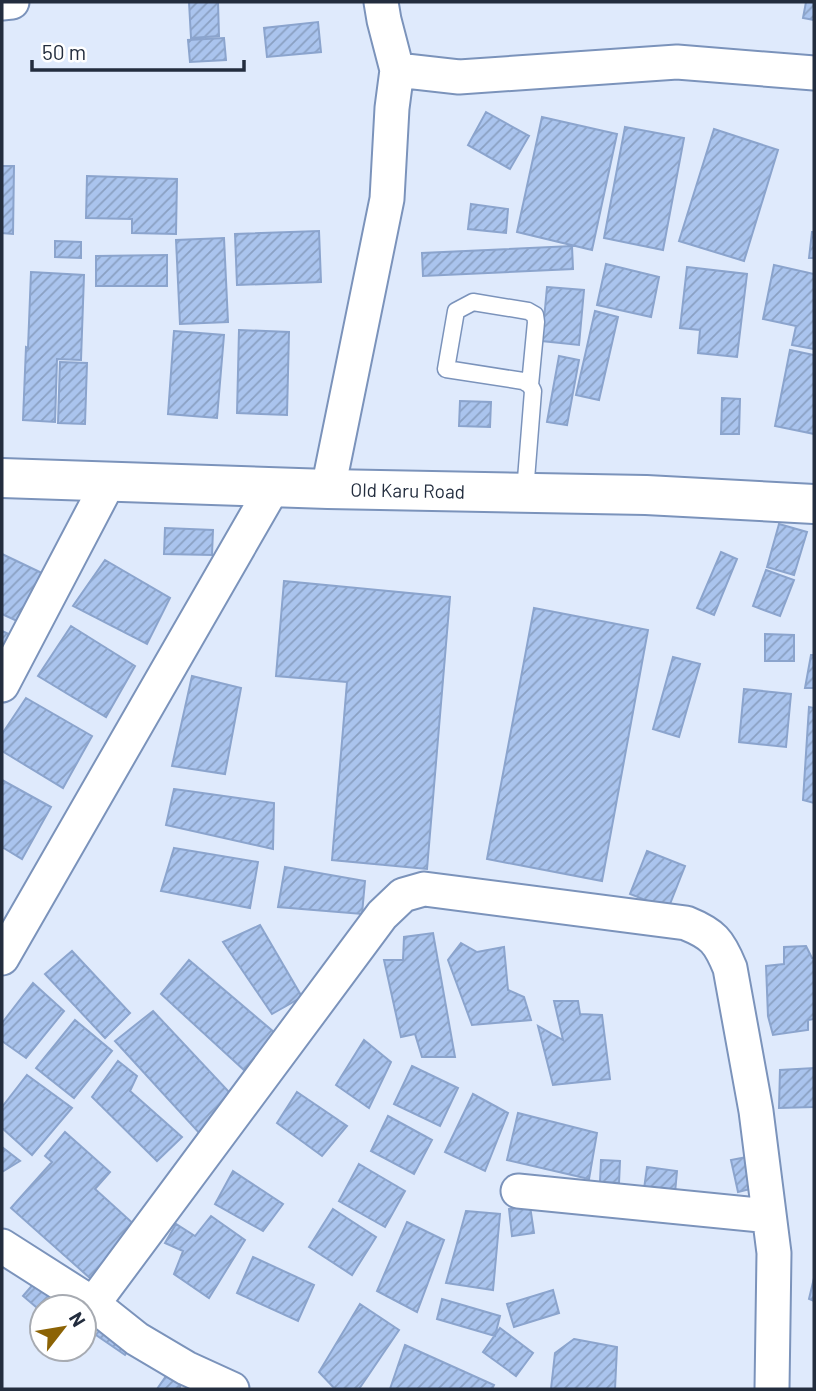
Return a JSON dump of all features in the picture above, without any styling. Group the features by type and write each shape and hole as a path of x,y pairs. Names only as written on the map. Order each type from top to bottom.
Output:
{"main road":[{"name":"Old Karu Road","path":"2,478 328,489 646,495 814,504"}],"street":[{"path":"2,3 12,2"},
{"path":"328,489 387,199 397,70 381,2"},
{"path":"397,70 459,78 677,62 814,73"},
{"path":"2,685 109,481"},
{"path":"2,958 273,487"},
{"path":"98,1297 382,915 403,895 424,889 686,923 706,932 721,947 730,968 755,1111 774,1253 772,1389"},
{"path":"518,1191 769,1216"},
{"path":"2,1246 76,1293"},
{"path":"98,1308 136,1339 186,1368 232,1389"}],"lane":[{"path":"525,493 533,391 530,385 535,315 528,311 473,302 456,311 446,369 523,381 530,385"}],"building":[{"path":"189,2 218,2 219,36 191,38"},
{"path":"806,2 814,2 814,20 803,18"},
{"path":"318,22 321,52 267,57 264,28"},
{"path":"224,38 226,60 190,62 188,40"},
{"path":"486,112 529,136 510,169 468,145"},
{"path":"542,117 617,134 592,250 517,232"},
{"path":"625,127 684,138 663,250 604,238"},
{"path":"714,129 778,150 744,261 679,241"},
{"path":"2,166 14,166 13,234 2,233"},
{"path":"87,176 177,179 176,234 132,233 132,219 86,218"},
{"path":"471,204 508,209 506,233 468,229"},
{"path":"319,231 321,282 237,285 235,234"},
{"path":"812,232 814,258 809,258"},
{"path":"224,238 228,322 180,324 176,240"},
{"path":"55,241 81,242 81,258 55,257"},
{"path":"572,246 573,269 423,276 422,253"},
{"path":"167,255 167,286 96,286 96,256"},
{"path":"606,264 659,277 651,317 597,305"},
{"path":"774,265 814,274 814,349 792,345 796,326 763,319"},
{"path":"687,267 747,274 737,357 698,353 700,330 680,328"},
{"path":"31,272 84,275 81,360 57,359 55,422 23,420"},
{"path":"547,287 584,290 579,345 542,341"},
{"path":"595,311 618,317 599,400 576,395"},
{"path":"239,330 289,332 287,415 237,413"},
{"path":"174,331 224,335 217,418 168,414"},
{"path":"790,350 814,355 814,434 775,426"},
{"path":"559,356 579,360 567,425 547,422"},
{"path":"60,362 87,363 85,424 58,423"},
{"path":"722,398 740,399 739,434 721,434"},
{"path":"460,401 491,402 490,427 459,426"},
{"path":"779,524 807,532 794,575 767,567"},
{"path":"165,528 213,530 212,555 164,554"},
{"path":"721,552 737,559 714,615 697,608"},
{"path":"2,554 44,574 17,621 2,614"},
{"path":"105,560 170,598 147,644 73,606"},
{"path":"766,570 794,580 780,616 753,606"},
{"path":"284,581 450,597 427,869 332,860 347,682 276,676"},
{"path":"534,608 648,630 602,881 487,859"},
{"path":"71,626 135,666 106,717 38,676"},
{"path":"2,631 11,635 2,656"},
{"path":"765,634 794,635 794,661 765,661"},
{"path":"811,655 814,655 814,688 805,688"},
{"path":"673,657 700,664 679,737 653,729"},
{"path":"192,676 241,688 225,774 172,766"},
{"path":"744,689 791,694 786,747 739,742"},
{"path":"26,698 92,736 63,788 2,751 2,734"},
{"path":"809,707 814,708 814,803 803,800"},
{"path":"2,780 51,807 22,859 2,847"},
{"path":"174,789 274,803 273,849 166,825"},
{"path":"174,848 258,862 250,908 161,891"},
{"path":"647,851 685,866 668,909 630,894"},
{"path":"285,867 365,881 362,914 278,907"},
{"path":"260,925 302,997 272,1014 223,942"},
{"path":"433,933 455,1057 422,1057 415,1034 401,1037 384,960 403,960 404,937"},
{"path":"461,943 477,952 504,947 508,990 524,997 531,1020 472,1025 448,960"},
{"path":"806,946 814,958 814,1019 808,1020 808,1030 773,1035 768,1016 766,966 784,964 784,947"},
{"path":"72,951 130,1013 105,1038 45,974"},
{"path":"189,960 275,1033 245,1071 161,994"},
{"path":"33,983 64,1011 26,1058 2,1041 2,1023"},
{"path":"554,1001 578,1001 580,1014 602,1015 610,1079 553,1085 538,1026 563,1040"},
{"path":"153,1011 230,1093 201,1135 115,1041"},
{"path":"75,1020 112,1051 74,1098 36,1068"},
{"path":"364,1040 391,1062 369,1108 336,1085"},
{"path":"118,1061 137,1076 130,1091 182,1137 157,1161 92,1097"},
{"path":"412,1066 458,1088 440,1126 394,1104"},
{"path":"814,1068 814,1107 779,1108 780,1070"},
{"path":"27,1075 72,1108 32,1155 2,1128 2,1107"},
{"path":"297,1092 347,1126 322,1156 277,1123"},
{"path":"473,1094 508,1113 485,1171 445,1152"},
{"path":"518,1113 597,1133 589,1179 507,1160"},
{"path":"388,1116 432,1140 414,1174 371,1151"},
{"path":"65,1132 110,1172 95,1189 137,1227 91,1279 11,1208 52,1162 45,1156"},
{"path":"2,1147 20,1161 2,1172"},
{"path":"747,1157 754,1188 738,1192 731,1160"},
{"path":"601,1160 620,1161 619,1183 600,1182"},
{"path":"359,1164 405,1191 385,1227 339,1201"},
{"path":"647,1167 677,1171 675,1193 644,1189"},
{"path":"233,1171 283,1204 263,1231 215,1204"},
{"path":"530,1206 534,1233 512,1236 509,1209"},
{"path":"333,1209 376,1237 352,1275 309,1247"},
{"path":"466,1211 500,1214 493,1290 446,1283"},
{"path":"211,1216 245,1240 209,1298 174,1274 183,1251 165,1243 176,1224 195,1236"},
{"path":"407,1222 444,1240 417,1312 377,1291"},
{"path":"253,1257 314,1285 298,1321 237,1293"},
{"path":"814,1278 814,1301 809,1299"},
{"path":"36,1281 50,1293 28,1293 28,1300 23,1296"},
{"path":"553,1290 559,1313 514,1327 507,1304"},
{"path":"442,1299 500,1316 495,1336 437,1319"},
{"path":"360,1304 399,1330 359,1389 335,1389 319,1372"},
{"path":"107,1320 136,1340 125,1355 98,1336"},
{"path":"500,1328 533,1353 516,1376 483,1352"},
{"path":"574,1339 617,1347 615,1389 551,1389 555,1353"},
{"path":"405,1345 494,1385 492,1389 390,1389"},
{"path":"166,1376 181,1385 179,1389 157,1389"}]}
